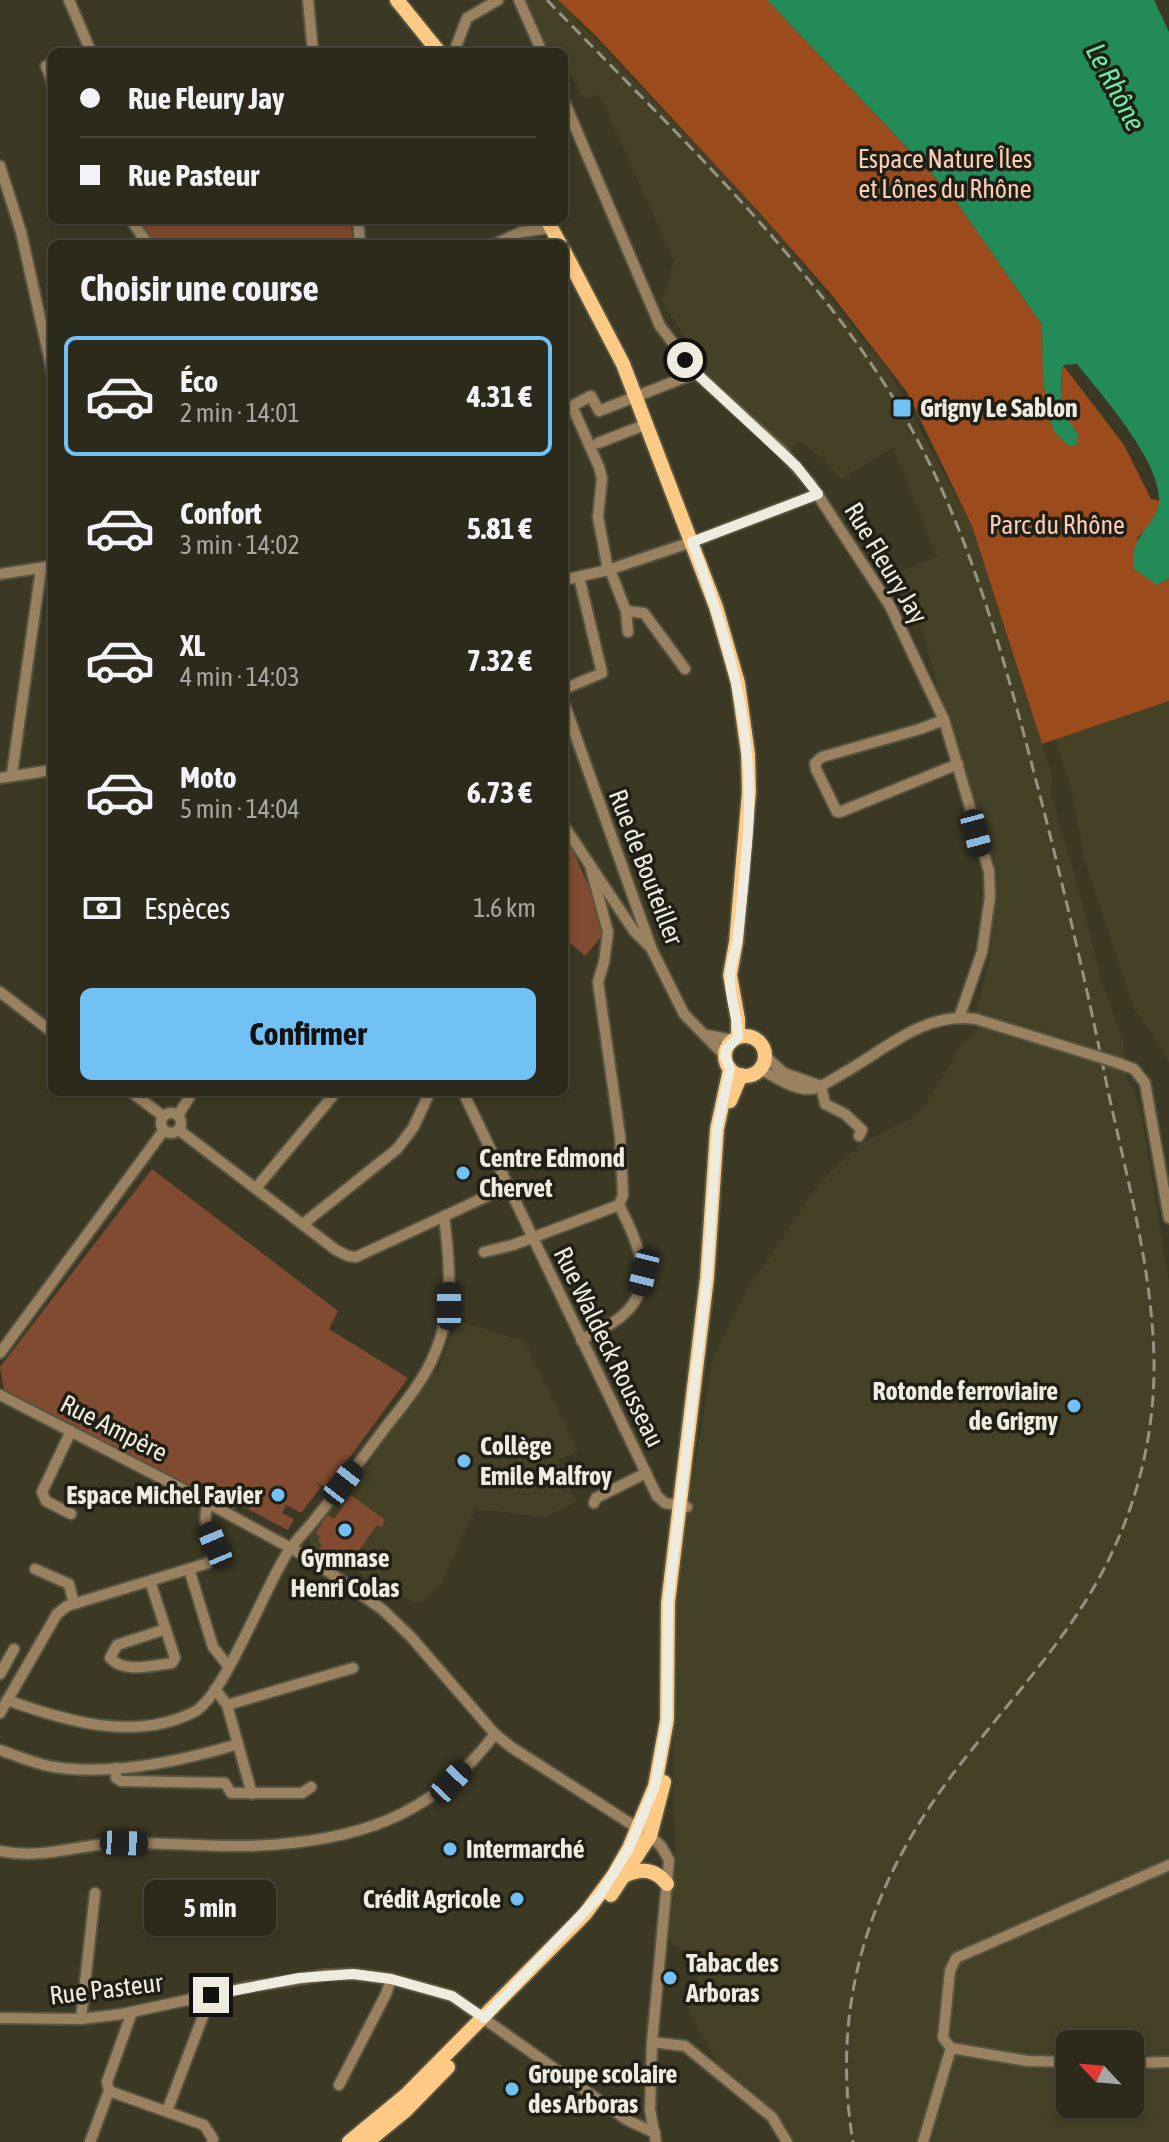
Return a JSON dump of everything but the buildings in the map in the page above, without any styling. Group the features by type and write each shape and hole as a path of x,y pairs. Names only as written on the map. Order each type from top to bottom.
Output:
{"main road":[{"path":"397,0 436,48"},
{"path":"349,2142 488,2021 591,1920 626,1875 667,1767 673,1621 707,1278 717,1129 732,1067 726,1049 735,1038 738,1019 730,975 748,831 748,754 738,683 716,607 623,364 568,259"},
{"path":"732,1067 748,1076 763,1063 763,1046 755,1038 742,1010 736,942"},
{"path":"735,1038 755,1038"},
{"path":"367,2142 405,2111 585,1914 644,1832"},
{"path":"626,1875 639,1869 647,1870 661,1876 667,1884"}],"street":[{"path":"69,0 89,48"},
{"path":"308,0 313,48"},
{"path":"456,48 467,18 498,0"},
{"path":"519,0 540,48"},
{"path":"46,66 48,71"},
{"name":"Rue Fleury Jay","path":"568,110 660,326 696,373 797,467 818,494 890,606 944,720 989,871 989,918 982,952 959,1018"},
{"path":"0,166 21,232 48,353"},
{"path":"521,232 529,224"},
{"path":"504,240 549,224"},
{"path":"628,632 626,611 609,570 598,517 602,478 572,406 591,396 599,411 696,373"},
{"path":"598,443 647,424"},
{"path":"568,579 609,570 692,542 818,494"},
{"path":"0,574 46,568 12,774"},
{"path":"568,687 602,673 579,577"},
{"path":"626,611 644,613 685,669"},
{"name":"Rue de Bouteiller","path":"568,714 652,950 684,1014 732,1067"},
{"path":"944,720 822,757 815,763 816,769 837,812 840,812 958,764"},
{"path":"0,778 48,770"},
{"path":"568,832 634,931 652,950"},
{"path":"484,1252 532,1239 619,1205 623,1195 620,1136 598,982 608,932 590,865"},
{"path":"0,992 48,1029"},
{"path":"763,1063 800,1087 810,1089 821,1086 917,1028 959,1018 983,1021 1118,1063 1139,1073 1148,1090 1169,1218"},
{"path":"705,1035 735,1038"},
{"path":"821,1086 825,1104 856,1122 862,1130 859,1136"},
{"path":"136,1096 163,1116"},
{"path":"178,1115 190,1096"},
{"path":"256,1188 333,1096"},
{"path":"303,1224 397,1149 413,1128 428,1096"},
{"name":"Rue Waldeck Rousseau","path":"465,1096 657,1496 665,1503 683,1507"},
{"path":"163,1116 170,1113 178,1115"},
{"path":"163,1116 161,1123 164,1130 171,1133 179,1130 182,1124 178,1115"},
{"path":"0,1353 164,1130"},
{"path":"179,1130 348,1256 356,1257 509,1186"},
{"path":"581,1340 624,1315 640,1288 644,1272 632,1230 619,1205"},
{"path":"5,1696 63,1718 103,1726 141,1727 170,1723 198,1710 215,1689 292,1547 411,1395 435,1353 449,1306 449,1257 444,1216"},
{"name":"Rue Ampère","path":"0,1395 292,1547 383,1610 411,1637 495,1734 511,1747 644,1832"},
{"path":"71,1431 42,1492 46,1501 71,1514"},
{"path":"594,1503 596,1498 646,1473"},
{"path":"0,1713 5,1696 57,1614 74,1604 208,1563 215,1555 215,1545 204,1519 208,1502"},
{"path":"35,1569 69,1584 74,1604"},
{"path":"189,1569 213,1647 228,1666"},
{"path":"150,1581 166,1629 175,1658 172,1663 134,1668 117,1665 110,1658 117,1645 166,1629"},
{"path":"0,1674 14,1649"},
{"path":"227,1705 353,1668"},
{"path":"215,1689 227,1705 252,1794"},
{"path":"0,1851 43,1855 124,1843 248,1846 294,1843 355,1832 405,1814 434,1796 495,1734"},
{"path":"0,1750 54,1767 116,1768 166,1763 238,1744"},
{"path":"116,1768 116,1778 121,1781 225,1783 231,1793 302,1793 311,1787"},
{"path":"644,1832 661,1846 669,1860 652,2042 650,2110 656,2137 645,2142"},
{"path":"1056,2062 1028,2061 951,2048 943,2038 950,1971 956,1958 1169,1865"},
{"path":"81,2019 95,1893"},
{"name":"Rue Pasteur","path":"0,2018 81,2019 325,1975 353,1974 391,1979 452,1996 627,2120 656,2137"},
{"path":"339,2085 391,1979"},
{"path":"167,2111 211,1995"},
{"path":"90,2142 109,2091 107,2082 132,2012"},
{"path":"652,2042 685,2046 772,2117 787,2142"},
{"path":"923,2142 951,2048"},
{"path":"1144,2063 1169,2062"},
{"path":"109,2091 204,2125 212,2142"}],"shaded area":[{"path":"516,0 558,0 760,212 888,370 972,526 1053,779 1050,791 1102,983 1123,1040 1127,1079 1137,1098 1142,1118 1169,1283 1169,2142 786,2142 779,2125 725,2079 683,1998 700,1986 691,1957 667,1939 675,1845 676,1609 688,1505 713,1359 746,1292 812,1194 831,1171 862,1143 909,1120 922,1109 960,1046 978,1029 975,1016 991,954 994,881 943,717 934,671 900,572 937,557 893,447 841,480 825,460 799,441 787,455 701,377 710,365 694,351 662,301 674,261 607,111 598,94 589,98 582,96 568,69 568,48 540,48"},
{"path":"140,224 351,224 353,240 150,240"},
{"path":"1169,701 1169,1063 1161,1046 1134,1009 1084,858 1072,792 1055,738"},
{"path":"568,840 595,900 603,935 585,956 568,941"},
{"path":"152,1169 338,1311 329,1329 408,1378 327,1488 313,1481 321,1487 301,1513 286,1505 282,1513 294,1519 288,1530 238,1504 234,1509 4,1390 0,1367"},
{"name":"Collège Emile Malfroy","path":"452,1319 524,1341 578,1451 557,1461 576,1502 544,1517 475,1509 442,1583 424,1601 415,1603 365,1577 349,1564 347,1567 341,1564 337,1570 313,1550 309,1541 310,1532 360,1468 369,1465 371,1455 430,1373 437,1372 455,1328"},
{"name":"Gymnase Henri Colas","path":"351,1495 385,1520 382,1527 377,1525 347,1567 340,1566 318,1551 322,1545 316,1533 327,1515 334,1519"}],"green space":[{"name":"Parc du Rhône","path":"558,0 767,0 951,194 1042,325 1043,381 1055,433 1078,435 1062,402 1063,365 1124,445 1151,499 1161,501 1153,522 1137,538 1157,585 1169,578 1169,701 1042,744 972,526 907,392 831,294 760,213 594,34"}],"water":[{"name":"Le Rhône","path":"767,0 1154,0 1169,32 1169,578 1157,585 1134,569 1134,550 1158,508 1159,492 1143,453 1116,412 1077,364 1063,365 1062,401 1078,434 1076,446 1068,445 1055,433 1043,381 1042,325 951,194"}],"railway":[{"path":"547,0 731,191 818,291 894,399 938,481 957,524 988,612 1038,788 1089,1001 1137,1221 1148,1290 1154,1383 1145,1454 1133,1501 1101,1574 1068,1628 937,1796 909,1840 886,1886 867,1934 855,1983 848,2034 847,2087 853,2142"}],"place":[{"name":"Grigny Le Sablon","path":"902,408"},
{"name":"Centre Edmond Chervet","path":"463,1173"},
{"name":"Rotonde ferroviaire de Grigny","path":"1074,1406"},
{"name":"Collège Emile Malfroy","path":"464,1461"},
{"name":"Espace Michel Favier","path":"278,1495"},
{"name":"Gymnase Henri Colas","path":"345,1530"},
{"name":"Intermarché","path":"450,1849"},
{"name":"Crédit Agricole","path":"517,1899"},
{"name":"Tabac des Arboras","path":"670,1978"},
{"name":"Groupe scolaire des Arboras","path":"512,2089"}],"route":[{"path":"211,1995 299,1978 353,1974 391,1979 452,1996 484,2018 600,1895 639,1829 655,1786 667,1720 668,1603 707,1278 717,1129 730,1069 725,1056 729,1044 738,1037 730,975 748,831 748,754 738,683 716,607 692,542 818,494 797,467 685,360"}],"park label":[{"name":"Espace Nature Îles et Lônes du Rhône","path":"945,174"}]}
